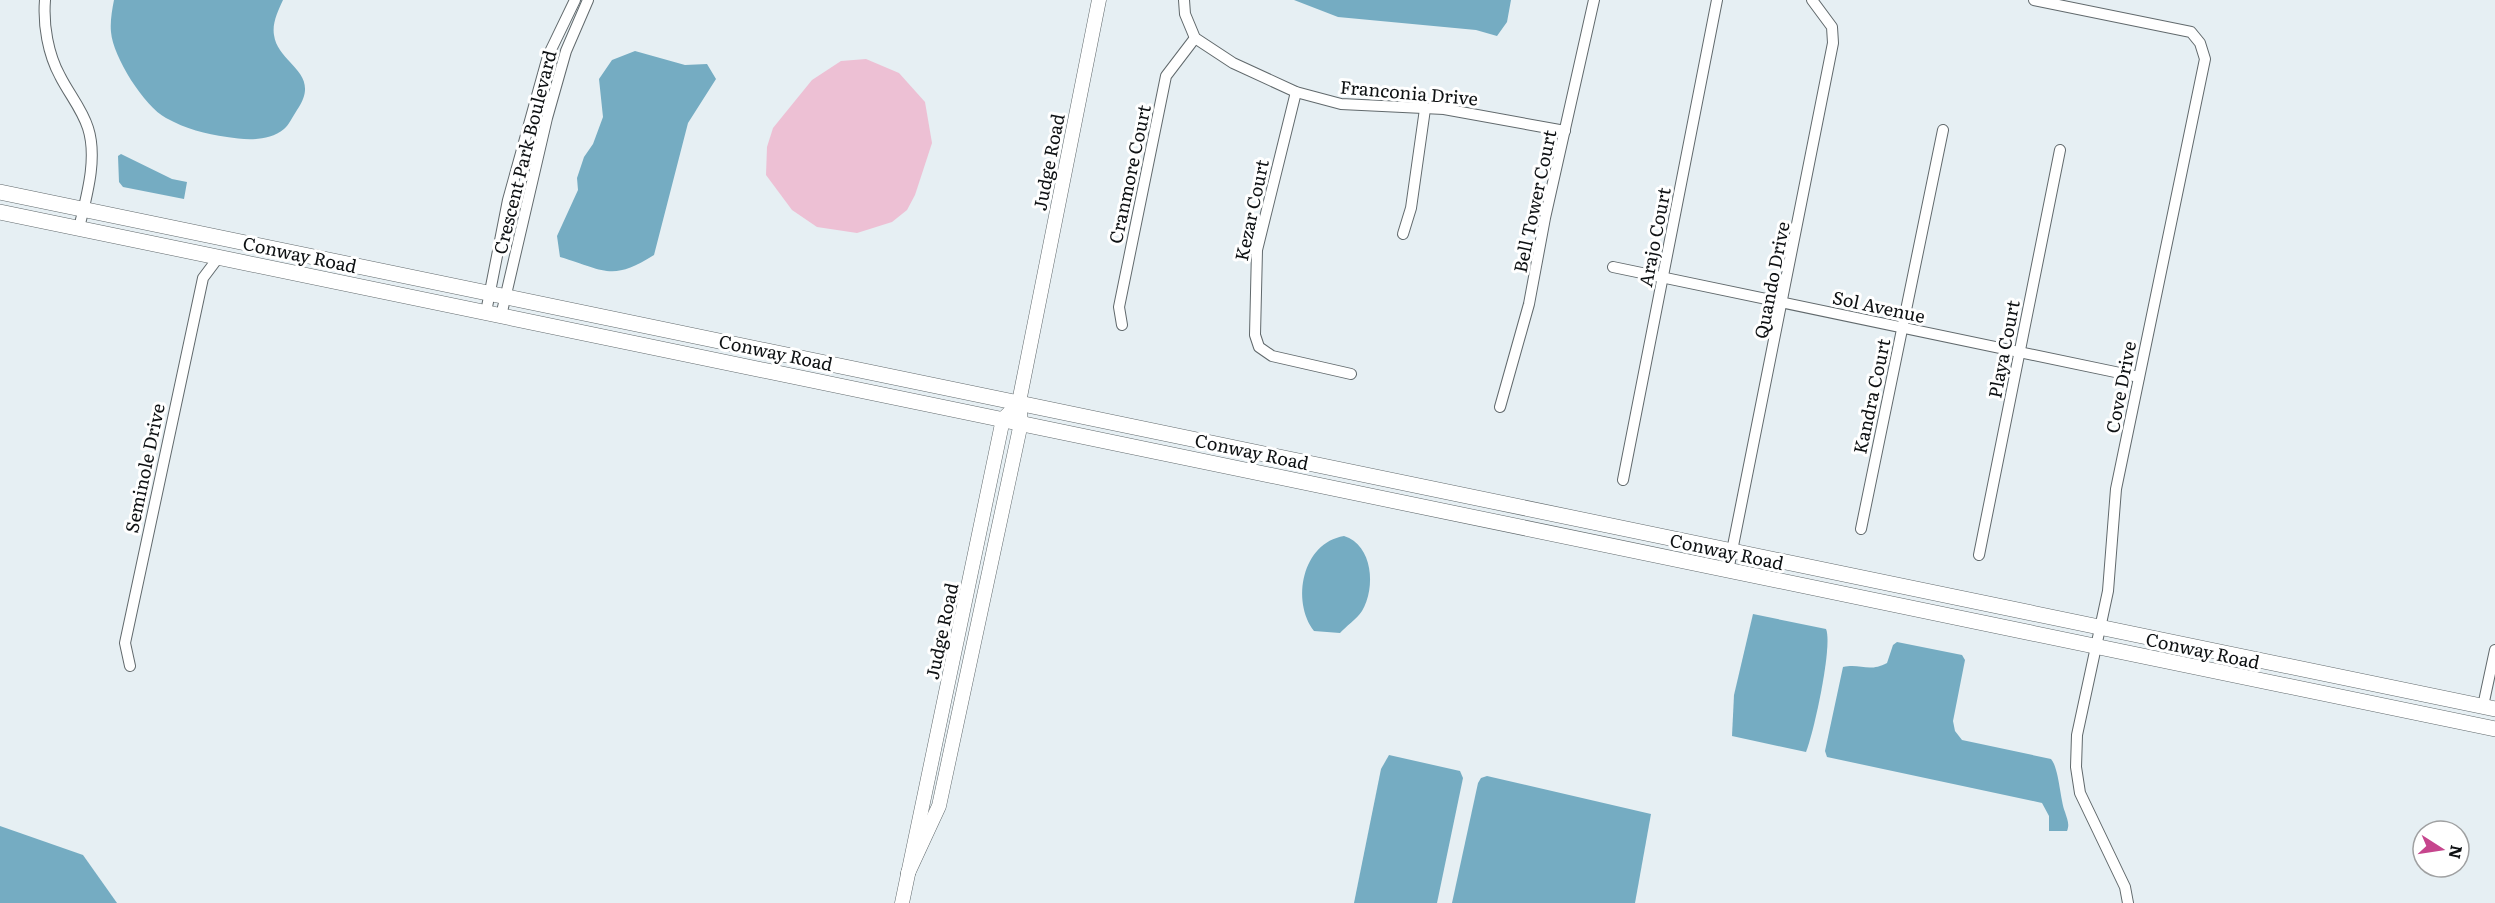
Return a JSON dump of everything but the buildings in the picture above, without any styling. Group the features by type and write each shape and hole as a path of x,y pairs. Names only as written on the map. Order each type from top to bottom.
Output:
{"main road":[{"name":"Conway Road","path":"0,192 2491,708"},
{"name":"Conway Road","path":"0,212 2097,648 2442,719 2492,725"},
{"path":"754,368 769,359 794,356"},
{"path":"1417,505 1434,497 1456,493"},
{"path":"2442,719 2474,718 2491,708"}],"street":[{"path":"45,0 47,39 56,65 88,130 91,153 84,209 79,228"},
{"name":"Crescent Park Boulevard","path":"493,314 488,292 508,200 548,56 575,0"},
{"name":"Crescent Park Boulevard","path":"493,314 505,296 525,204 566,51 588,0"},
{"name":"Judge Road","path":"908,873 939,806 1021,423 1019,402 1099,0"},
{"path":"1184,0 1185,14 1195,38"},
{"name":"Bell Tower Court","path":"1500,407 1529,304 1545,218 1594,0"},
{"name":"Arajo Court","path":"1623,480 1717,0"},
{"name":"Quando Drive","path":"1728,571 1833,44 1832,27 1812,0"},
{"name":"Cove Drive","path":"2034,0 2191,32 2200,43 2205,59 2116,489 2108,591 2077,735 2076,767 2079,793 2125,887 2127,903"},
{"name":"Franconia Drive","path":"1195,38 1233,63 1296,92 1341,104 1444,109 1565,131"},
{"name":"Cranmore Court","path":"1122,326 1119,307 1166,76 1195,38"},
{"name":"Kezar Court","path":"1296,92 1257,250 1255,335 1259,347 1272,356 1351,374"},
{"path":"1402,234 1411,208 1425,109"},
{"name":"Kandra Court","path":"1861,529 1943,130"},
{"name":"Playa Court","path":"1979,555 2061,150"},
{"path":"508,200 525,204"},
{"path":"189,251 197,259 203,278"},
{"name":"Seminole Drive","path":"130,666 125,643 203,278 218,258"},
{"name":"Sol Avenue","path":"1613,267 2139,377"},
{"name":"Judge Road","path":"902,903 1004,419 1019,402"},
{"path":"2491,708 2494,657"}],"shaded area":[{"path":"866,59 899,73 925,102 932,143 915,195 907,210 892,222 857,233 817,227 792,210 766,175 767,147 773,128 812,80 841,61"}],"water":[{"path":"114,0 283,0 277,13 274,35 277,45 302,77 305,86 304,97 288,125 271,136 241,139 196,130 173,122 157,112 139,92 117,54 111,28"},
{"path":"1294,0 1511,0 1507,22 1497,36 1476,30 1338,17"},
{"path":"635,51 685,65 707,64 716,79 688,123 654,255 628,269 608,271 560,257 557,236 578,190 577,178 584,157 593,144 603,117 599,79 612,60"},
{"path":"121,154 172,179 187,182 184,199 123,187 119,182 118,156"},
{"path":"1344,536 1361,548 1366,558 1370,580 1366,602 1360,614 1340,633 1314,631 1307,619 1303,604 1302,590 1305,575 1310,561 1318,550 1330,541"},
{"path":"1753,614 1826,629 1825,670 1818,709 1806,752 1732,736 1734,695"},
{"path":"1897,642 1962,655 1965,660 1953,721 1955,731 1962,740 2051,759 2056,769 2068,822 2067,831 2049,831 2049,816 2042,803 1827,757 1825,751 1843,667 1869,668 1887,663 1893,645"},
{"path":"1389,755 1460,771 1463,778 1437,903 1354,903 1381,769"},
{"path":"1487,776 1651,814 1635,903 1452,903 1478,783 1481,778"},
{"path":"0,826 83,855 117,903 0,903"}]}
